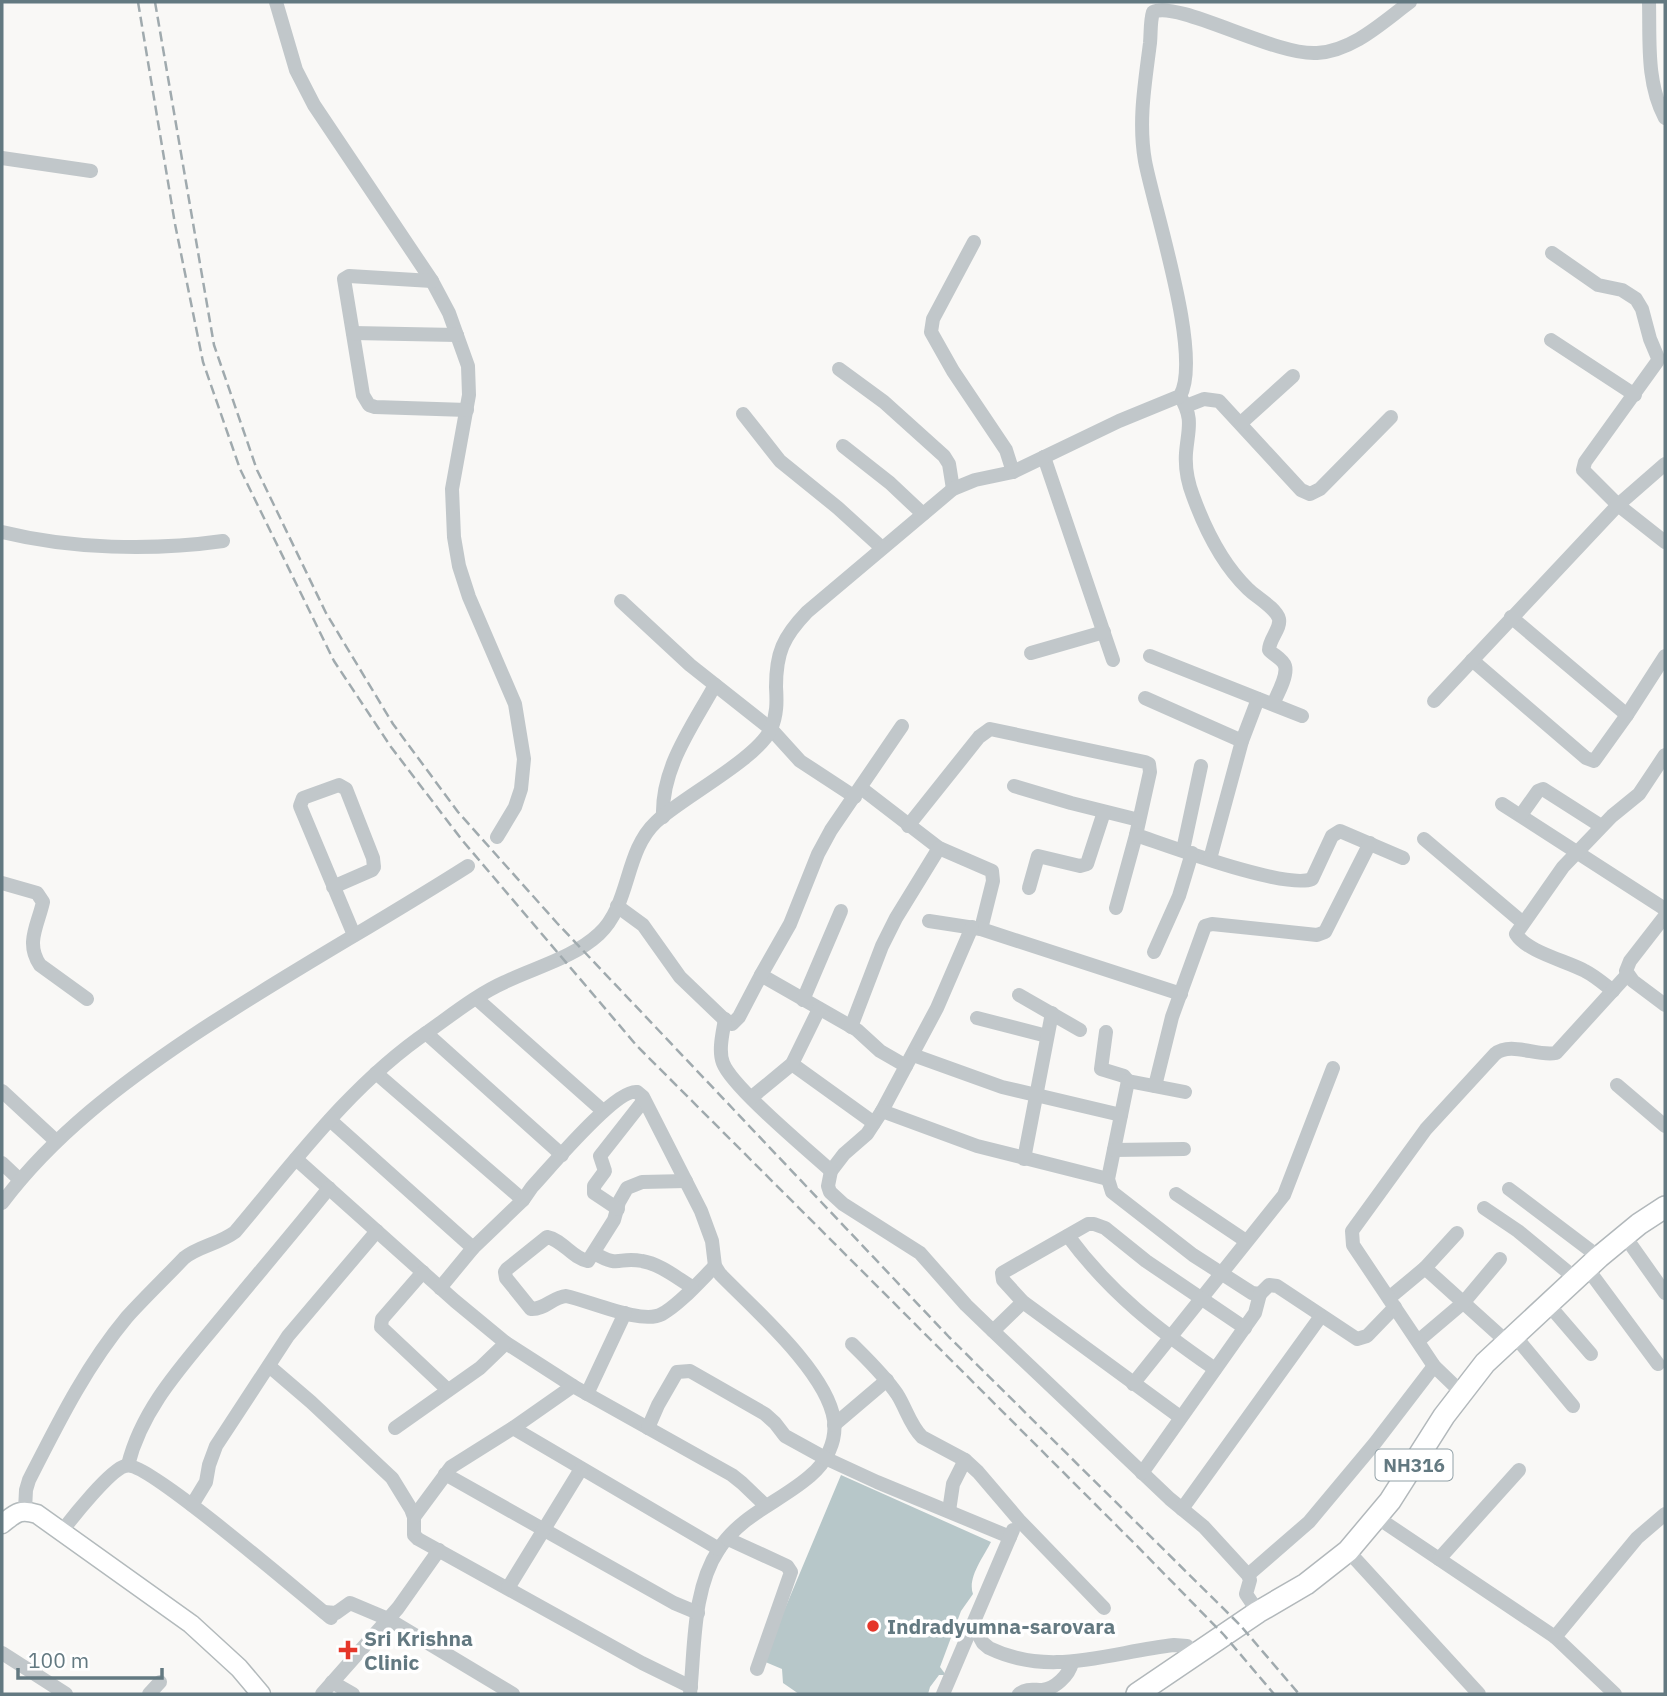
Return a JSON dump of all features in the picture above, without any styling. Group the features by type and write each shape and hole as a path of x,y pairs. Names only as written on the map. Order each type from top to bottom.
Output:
{"highway":[{"name":"NH316","path":"1137,1694 1258,1612 1306,1584 1348,1551 1378,1518 1461,1392 1511,1338 1587,1268 1624,1235 1665,1207"}],"main road":[{"path":"2,1524 25,1510 37,1514 191,1624 239,1668 261,1694"}],"street":[{"path":"276,2 296,70 314,105 432,281 468,366 470,387 452,489 456,547 469,597 515,705 524,760 521,789 515,807 497,837"},
{"path":"1273,705 1285,673 1282,661 1269,650 1269,643 1279,619 1274,611 1240,582 1213,543 1186,470 1190,426 1183,401 1185,336 1145,158 1142,133 1150,7 1181,12 1270,45 1296,52 1319,53 1343,47 1369,33 1410,2"},
{"path":"1649,2 1651,73 1655,94 1665,118"},
{"path":"2,158 91,171"},
{"path":"974,242 933,319 931,332 953,371 1006,450 1013,472"},
{"path":"1552,253 1598,285 1622,290 1640,303 1658,358 1654,369 1583,466 1586,474 1618,505 1665,542"},
{"path":"432,281 346,277 344,283 363,395 369,405 467,410"},
{"path":"353,333 457,335"},
{"path":"1551,340 1635,395"},
{"path":"839,369 884,402 944,456 949,464 953,489"},
{"path":"1241,424 1293,376"},
{"path":"25,1510 29,1480 61,1416 99,1355 128,1317 184,1258 235,1233 330,1120 376,1073 426,1033 477,999 503,983 580,947 598,934 611,920 646,833 663,817 761,743 771,729 777,707 778,654 788,634 807,612 953,489 975,480 1013,472 1119,421 1183,401 1213,398 1241,424 1301,490 1310,494 1320,489 1391,417"},
{"path":"743,414 780,461 882,548"},
{"path":"843,446 891,483 923,514"},
{"path":"1044,457 1113,660"},
{"path":"1434,701 1618,505 1665,464"},
{"path":"2,532 63,544 184,547 223,541"},
{"path":"621,601 657,636 771,729 800,761 858,792 939,848 992,871 993,881 976,928 937,1008 878,1117 831,1171 828,1180 830,1192 867,1220 920,1253 993,1331 1142,1473 1205,1527 1248,1576 1250,1580 1246,1594 1258,1612"},
{"path":"1511,617 1628,715"},
{"path":"1031,653 1104,632"},
{"path":"1150,656 1302,716"},
{"path":"1472,660 1590,761 1598,759 1665,656"},
{"path":"663,817 664,789 673,763 715,685"},
{"path":"1145,698 1242,741"},
{"path":"1210,859 1242,741 1258,699"},
{"path":"617,906 643,925 672,967 725,1019 732,1024 736,1022 790,924 818,854 831,830 902,726"},
{"path":"908,826 979,737 990,729 1149,764 1150,772 1136,835 1116,908"},
{"path":"1613,991 1583,970 1533,948 1516,934 1577,850 1639,794 1665,755"},
{"path":"1154,952 1179,895 1201,766"},
{"path":"333,887 374,867 373,858 345,789 340,786 303,798 300,806 333,887 354,935"},
{"path":"1014,786 1139,820"},
{"path":"1521,815 1538,791 1543,789 1601,826"},
{"path":"1502,804 1665,909"},
{"path":"1029,888 1038,856 1080,866 1087,864 1104,812"},
{"path":"1136,835 1270,877 1309,881 1336,833 1346,832 1404,859"},
{"path":"1424,839 1523,923"},
{"path":"1155,1086 1172,1017 1205,926 1208,924 1317,935 1325,932 1370,843"},
{"path":"851,1027 882,946 939,848"},
{"path":"2,1203 56,1141 136,1073 256,993 468,866"},
{"path":"2,883 41,897 43,902 32,941 35,958 40,965 87,999"},
{"path":"803,1000 841,911"},
{"path":"1461,1392 1434,1367 1353,1245 1352,1231 1355,1224 1426,1129 1500,1049 1556,1053 1627,975 1630,961 1665,916"},
{"path":"929,921 976,928 1181,994"},
{"path":"761,975 864,1035 880,1051 1036,1095 1121,1115"},
{"path":"1627,975 1665,1005"},
{"path":"1019,995 1080,1030"},
{"path":"477,999 603,1111"},
{"path":"752,1097 792,1064 820,1009"},
{"path":"1024,1159 1052,1013"},
{"path":"977,1018 1047,1036"},
{"path":"725,1019 721,1054 723,1063 752,1097 831,1171"},
{"path":"1106,1032 1101,1069 1124,1076 1128,1081 1185,1092"},
{"path":"426,1033 562,1155"},
{"path":"792,1064 878,1117 1024,1159 1108,1179"},
{"path":"1133,1384 1284,1195 1333,1068"},
{"path":"376,1073 523,1200"},
{"path":"1128,1081 1108,1179 1112,1192 1222,1273 1252,1293 1260,1294"},
{"path":"1617,1086 1665,1126"},
{"path":"2,1091 56,1141"},
{"path":"269,1366 383,1468 400,1489 414,1517 414,1535 690,1691 703,1588 723,1544 752,1515 812,1475 831,1447 834,1418 821,1388 804,1362 715,1266 710,1233 644,1100 637,1092 626,1093 603,1111 523,1200 473,1248 440,1288"},
{"path":"618,1209 594,1193 594,1186 605,1171 600,1156 644,1100"},
{"path":"330,1120 473,1248"},
{"path":"1114,1150 1184,1149"},
{"path":"296,1159 440,1288 506,1343 573,1386 732,1475 766,1506"},
{"path":"2,1163 20,1180"},
{"path":"685,1181 642,1181 634,1184 622,1194 614,1220 594,1253 585,1261 553,1238 547,1237 507,1269 505,1275 531,1309 539,1309 557,1298 566,1296 643,1318 660,1315 715,1266"},
{"path":"128,1465 134,1441 150,1409 189,1357 330,1188"},
{"path":"1508,1189 1587,1268 1658,1364"},
{"path":"1176,1194 1246,1241"},
{"path":"1484,1208 1518,1231 1587,1268"},
{"path":"1180,1418 1023,1302 1003,1280 1002,1273 1088,1224 1094,1224 1105,1228 1137,1254 1245,1328"},
{"path":"192,1505 206,1482 216,1446 288,1335 377,1231"},
{"path":"1142,1473 1245,1328 1255,1313 1260,1294 1269,1285 1277,1286 1351,1336 1362,1339 1457,1233"},
{"path":"1624,1235 1665,1293"},
{"path":"1068,1236 1111,1288 1171,1338 1215,1369"},
{"path":"594,1253 614,1263 646,1261 692,1287"},
{"path":"1418,1341 1464,1302 1500,1259"},
{"path":"1425,1268 1511,1338 1573,1406"},
{"path":"423,1272 382,1319 381,1326 448,1390"},
{"path":"993,1331 1023,1302"},
{"path":"1548,1304 1591,1354"},
{"path":"587,1394 625,1313"},
{"path":"1182,1509 1321,1316"},
{"path":"395,1428 480,1368 506,1343"},
{"path":"852,1345 887,1380 916,1431 922,1437 965,1460 978,1472 1018,1520 1104,1608"},
{"path":"1248,1576 1309,1522 1434,1367"},
{"path":"648,1428 666,1389 677,1372 685,1370 765,1414 785,1436 825,1458 1010,1537"},
{"path":"834,1425 887,1380"},
{"path":"414,1517 444,1474 459,1461 513,1429 573,1386"},
{"path":"513,1429 723,1544 790,1568 790,1576 757,1669"},
{"path":"949,1511 953,1484 965,1460"},
{"path":"62,1531 79,1509 117,1470 128,1465 149,1473 192,1505 327,1615 350,1603 388,1619 513,1694"},
{"path":"508,1588 582,1469"},
{"path":"1438,1559 1519,1469"},
{"path":"444,1474 674,1603 698,1613"},
{"path":"1555,1637 1637,1538 1665,1514"},
{"path":"1378,1518 1555,1637 1615,1694"},
{"path":"943,1694 1018,1520"},
{"path":"322,1694 388,1619 439,1550"},
{"path":"1348,1551 1479,1694"},
{"path":"973,1625 983,1643 998,1653 1042,1664 1072,1663 1174,1645 1186,1646 1196,1655"},
{"path":"2,1653 66,1694"},
{"path":"1019,1694 1026,1689 1051,1687 1067,1675 1072,1663"},
{"path":"149,1694 160,1682"},
{"path":"332,1682 353,1694"}],"shaded area":[{"path":"841,1475 991,1542 974,1574 973,1594 961,1611 940,1667 946,1675 939,1675 928,1694 799,1694 783,1683 782,1669 763,1661"}],"railway":[{"path":"138,2 175,224 203,362 240,469 334,661 391,747 462,840 637,1046 1139,1548 1224,1635 1274,1694"},
{"path":"155,2 214,345 257,470 326,613 393,724 458,812 557,923 949,1337 1240,1625 1299,1694"}],"place":[{"name":"Indradyumna-sarovara","path":"873,1626"},
{"name":"Sri Krishna Clinic","path":"348,1650"}]}
